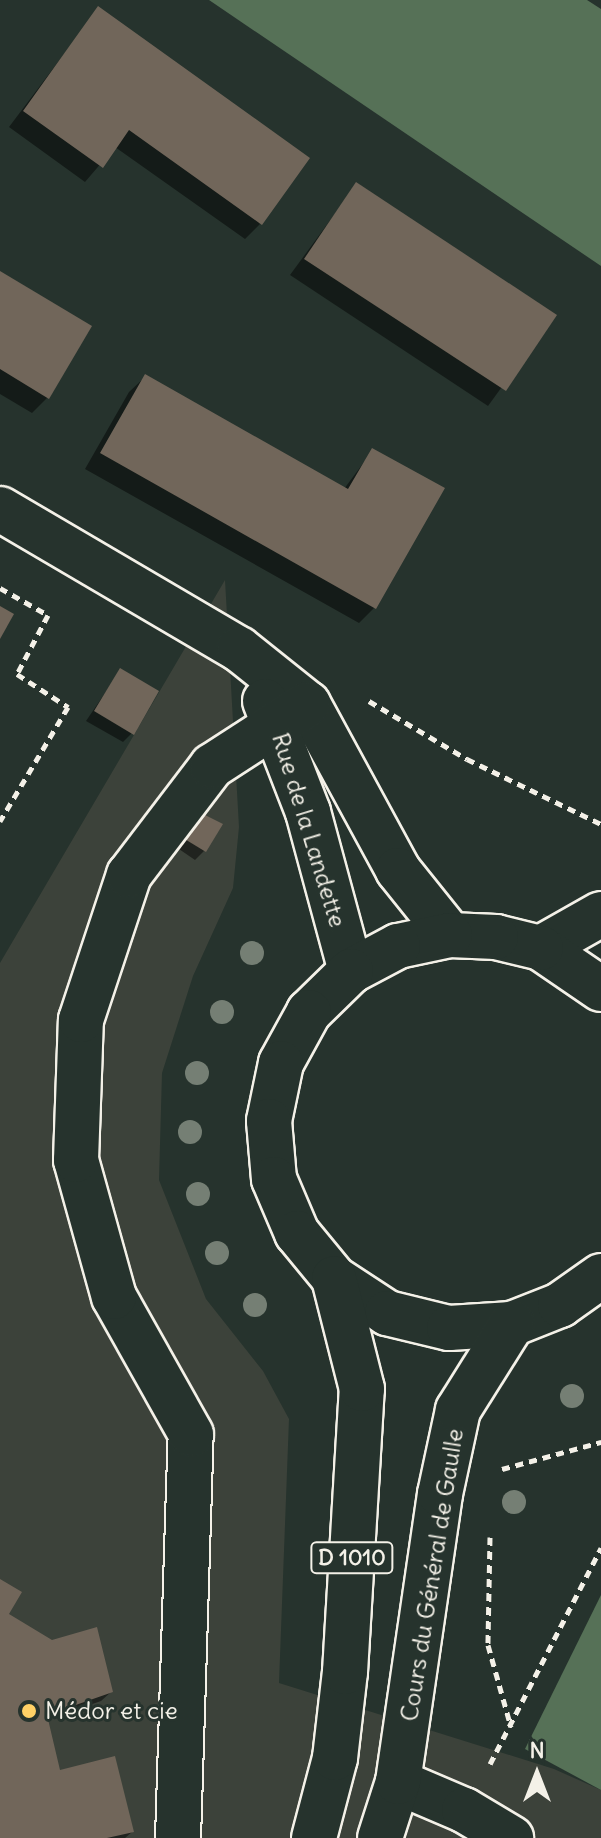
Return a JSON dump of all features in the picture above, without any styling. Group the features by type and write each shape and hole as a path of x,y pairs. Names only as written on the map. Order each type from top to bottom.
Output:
{"main road":[{"name":"Rue de la Landette","path":"0,509 239,649 292,715 398,870 450,935"},
{"name":"Rue de la Landette","path":"292,715 308,812 351,971"},
{"path":"178,1838 191,1434 114,1297 76,1160 81,1020 129,875 212,766 292,715"},
{"path":"541,948 601,914"},
{"path":"601,989 541,948 496,937 450,935 398,946 351,971 309,1012 281,1063 269,1121 274,1179 297,1233 334,1278 387,1313 449,1328 512,1324 560,1305 601,1276"},
{"name":"D 1010","path":"314,1838 335,1758 345,1672 362,1389 334,1278"},
{"name":"Cours du Général de Gaulle","path":"380,1838 398,1782 440,1494 458,1410 512,1324"},
{"path":"398,1782 464,1810 511,1838"}],"path":[{"path":"0,588 48,615 17,674 68,707 0,821"},
{"path":"292,715 343,686 467,759 601,824"},
{"path":"495,1478 503,1468 601,1442"},
{"path":"488,1529 492,1544 486,1586 488,1645 511,1727"},
{"path":"464,1810 511,1727 601,1548"}],"shaded area":[{"path":"225,580 239,827 233,888 193,976 162,1073 159,1180 206,1299 263,1371 289,1419 279,1683 554,1769 601,1790 601,1838 0,1838 0,963"}],"green space":[{"path":"209,0 587,0 601,9 601,266"},
{"path":"601,1595 601,1790 525,1749"}],"building":[{"path":"98,6 310,158 262,225 129,130 103,168 23,111"},
{"path":"356,182 557,315 506,391 304,259"},
{"path":"0,271 92,326 49,399 0,369"},
{"path":"145,374 348,489 372,448 445,488 376,609 100,453"},
{"path":"0,606 14,614 0,639"},
{"path":"120,668 159,691 134,735 94,711"},
{"path":"199,812 223,824 206,852 183,838"},
{"name":"Médor et cie","path":"0,1579 22,1592 9,1614 52,1640 97,1627 113,1692 47,1715 60,1770 115,1756 134,1832 107,1838 0,1838"}],"place":[{"name":"Médor et cie","path":"29,1711"}]}
